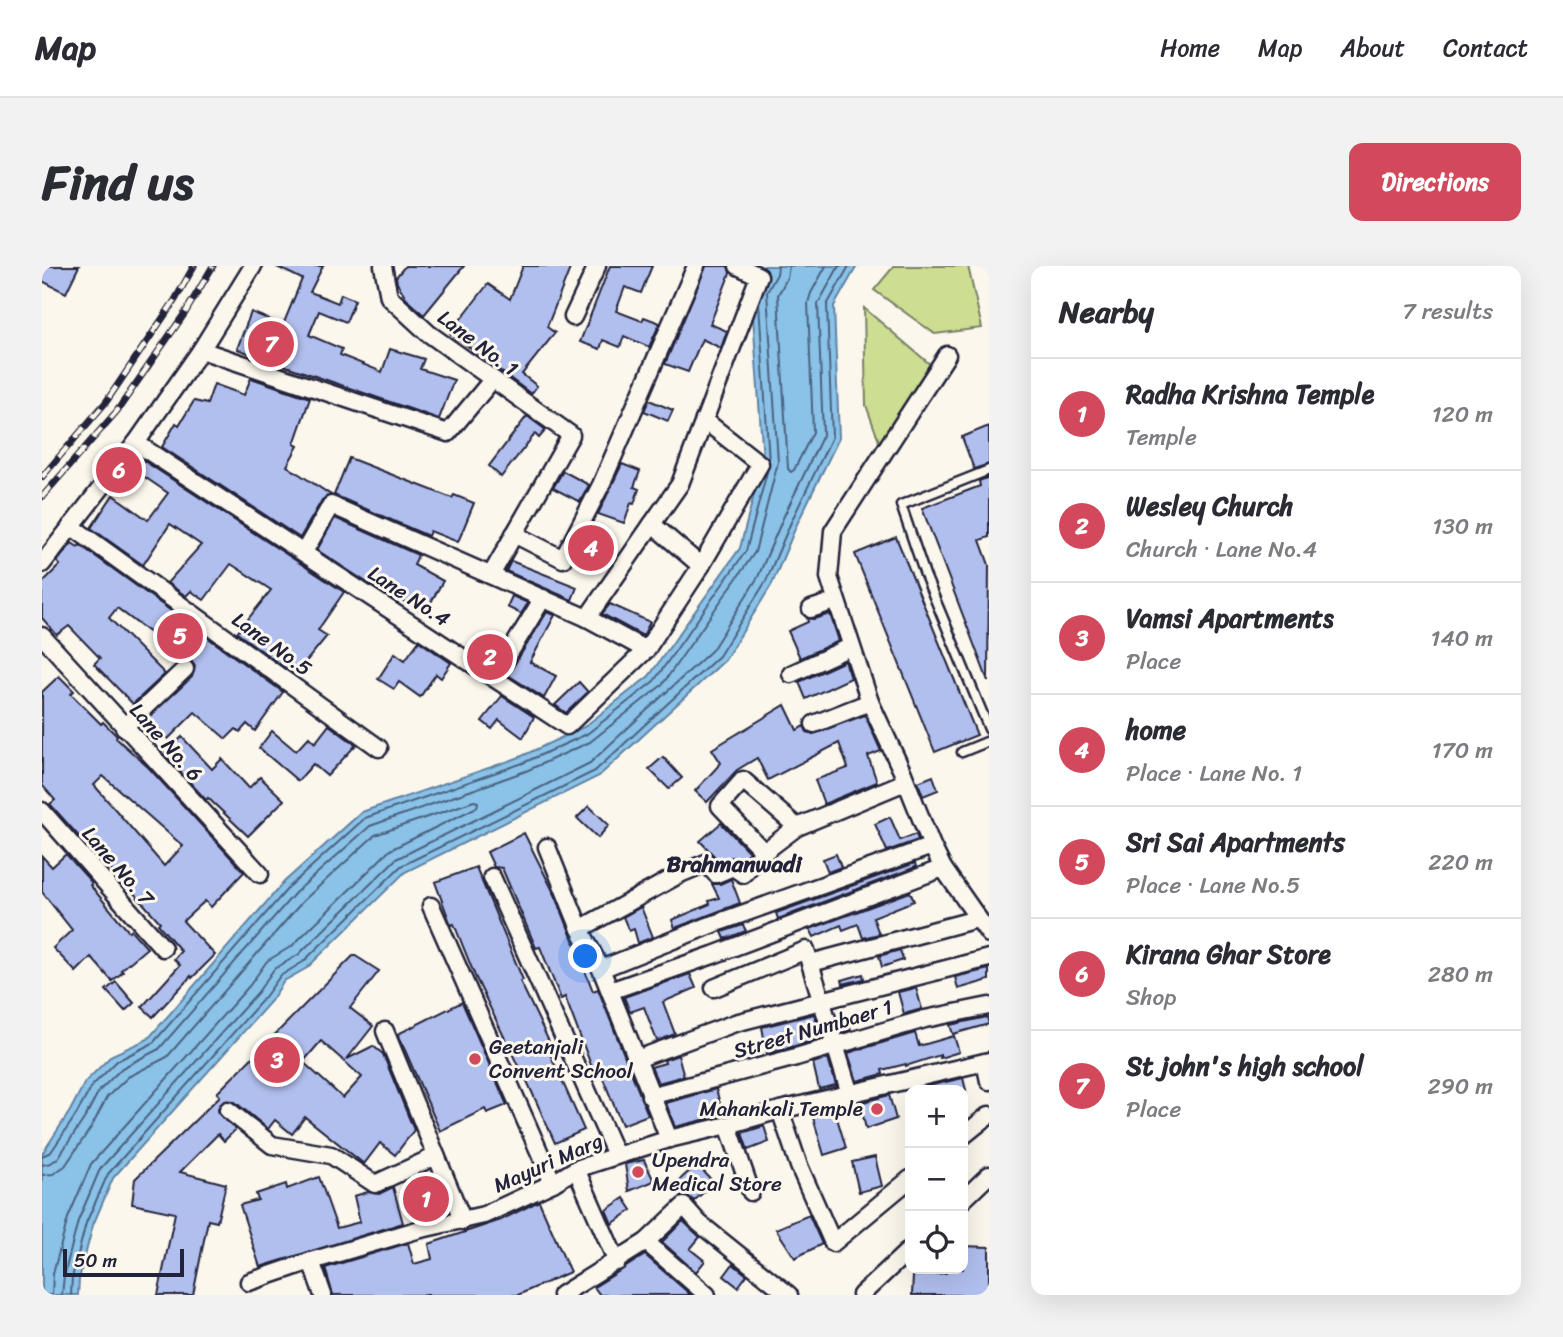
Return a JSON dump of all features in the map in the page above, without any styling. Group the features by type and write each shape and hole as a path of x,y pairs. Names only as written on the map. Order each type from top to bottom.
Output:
{"street":[{"path":"42,564 136,443 201,350 253,266"},
{"name":"Lane No. 1","path":"383,266 389,297 428,333 571,435 514,534"},
{"path":"573,317 597,266"},
{"path":"491,575 514,534 563,559 601,485 696,266"},
{"path":"587,618 680,484 760,276 738,266"},
{"path":"201,350 448,433 492,380"},
{"path":"947,355 833,531 829,577 870,702 932,846 943,868 989,934"},
{"path":"304,552 331,505 587,618 646,650 701,566 760,464 704,420"},
{"name":"Lane No.4","path":"136,443 567,726 646,650"},
{"path":"652,524 701,566"},
{"name":"Lane No.5","path":"71,526 379,748"},
{"path":"494,678 542,598"},
{"path":"811,610 835,601"},
{"name":"Lane No. 6","path":"42,636 260,874"},
{"path":"791,674 850,647"},
{"path":"124,727 185,668"},
{"path":"814,724 870,702"},
{"path":"764,852 720,806 743,780 797,827"},
{"path":"580,929 682,873 706,863 716,874 733,867 743,874 764,852 797,827 905,782"},
{"name":"Lane No. 7","path":"42,811 163,948"},
{"path":"601,969 708,926 932,846"},
{"path":"547,847 580,929 601,969 669,1139"},
{"path":"610,991 943,868"},
{"path":"492,877 615,1155"},
{"path":"431,906 553,1183"},
{"path":"811,963 977,919"},
{"path":"714,988 806,950 850,1094"},
{"path":"637,1059 736,1023 989,958"},
{"name":"Street Numbaer 1","path":"650,1096 925,1019 989,1006"},
{"path":"385,1031 463,1221"},
{"path":"987,1061 989,1081"},
{"name":"Mayuri Marg","path":"249,1282 417,1230 484,1215 553,1183 576,1169 615,1155 780,1110 987,1061"},
{"path":"229,1110 272,1145 331,1155 375,1184 436,1156"},
{"path":"780,1110 799,1166 833,1242 905,1183"},
{"path":"968,1132 989,1115"},
{"path":"728,1125 751,1192"},
{"path":"576,1169 617,1262"},
{"path":"968,1195 989,1175"},
{"path":"561,1295 646,1242 684,1206 699,1223 789,1295"},
{"path":"646,1242 707,1295"},
{"path":"861,1295 905,1254"},
{"path":"311,1261 323,1295"},
{"path":"585,1280 593,1295"}],"lane":[{"path":"989,470 901,505 925,575 989,729"},
{"path":"962,752 989,741"}],"green space":[{"path":"894,266 968,266 982,328 935,334 874,290"},
{"path":"864,308 932,366 880,444 866,405"}],"water":[{"path":"764,266 857,266 834,306 839,438 797,524 772,584 725,660 599,776 405,872 307,968 284,981 271,1001 113,1178 93,1225 79,1279 78,1295 42,1295 42,1154 85,1082 112,1055 148,1039 284,882 362,812 520,757 584,727 649,676 740,548 763,460 751,288"}],"building":[{"path":"42,266 79,266 66,293 42,281"},
{"path":"275,266 323,266 310,292 338,303 341,294 355,300 346,322 319,311 309,335 342,349 340,355 382,372 390,349 424,359 420,369 454,380 439,419 237,349 251,312 283,325 302,279"},
{"path":"405,266 464,266 424,315 409,302 397,283 396,277"},
{"path":"523,266 571,266 547,327 555,333 522,374 537,386 531,394 450,333 488,284 510,299"},
{"path":"610,266 652,266 641,293 625,287 616,311 642,321 644,317 660,323 649,347 624,336 620,347 603,340 600,349 580,342"},
{"path":"706,266 728,266 730,273 710,324 727,331 721,348 702,339 688,372 665,364"},
{"path":"251,378 310,398 294,444 298,446 287,466 331,495 322,500 300,538 162,447 176,423 179,425 194,401 207,404 214,384 244,395"},
{"path":"649,400 673,410 668,421 644,411"},
{"path":"527,416 546,430 539,438 535,434 501,477 489,466"},
{"path":"989,426 989,464 974,469 962,437"},
{"path":"138,457 344,592 318,630 327,636 295,675 237,633 271,590 231,564 204,600 191,591 186,596 167,583 201,545 170,524 143,565 91,528 113,495 148,520 168,493 130,467"},
{"path":"349,458 452,498 454,495 474,503 458,542 430,531 428,536 334,495"},
{"path":"622,464 640,471 634,487 639,489 624,523 598,514"},
{"path":"563,471 589,485 580,502 553,488"},
{"path":"989,477 989,537 980,540 989,565 988,681 922,508 980,486 979,481"},
{"path":"335,518 418,555 414,565 443,581 425,613 398,598 397,600 386,595 317,550"},
{"path":"589,532 612,543 605,556 591,551 586,562 576,556"},
{"path":"896,537 977,735 935,752 855,554"},
{"path":"72,543 78,547 80,545 283,692 255,731 247,724 240,732 236,729 226,739 195,712 168,739 148,718 192,677 195,666 192,661 184,659 117,608 109,618 165,674 133,704 94,664 100,658 69,626 57,635 42,618 42,583 60,565 57,562"},
{"path":"511,561 577,587 572,600 506,571"},
{"path":"512,596 528,603 521,614 507,607"},
{"path":"610,604 650,622 643,636 602,614"},
{"path":"547,612 555,615 530,662 556,676 544,698 508,675"},
{"path":"830,614 839,641 800,658 788,631 808,622 807,618 814,619"},
{"path":"419,641 451,663 441,678 436,674 420,697 399,682 394,689 378,679 395,653 405,660"},
{"path":"487,641 499,649 491,663 478,655"},
{"path":"845,661 851,678 806,699 799,682"},
{"path":"59,676 74,691 71,694 149,768 244,872 211,907 205,901 183,921 215,955 192,978 191,976 153,1017 142,1007 180,965 174,959 181,951 158,924 160,922 50,804 55,800 42,785 42,692","holes":["103,776 183,846 164,866 94,785"]},
{"path":"579,682 588,692 566,713 555,705"},
{"path":"502,696 534,717 523,738 499,720 492,729 482,721"},
{"path":"785,705 797,730 804,726 807,732 813,734 865,715 881,751 868,756 877,782 824,804 815,780 848,768 839,743 768,780 757,758 737,770 707,802 695,791 721,763 712,749"},
{"path":"329,725 356,745 327,776 313,764 298,781 259,748 272,731 296,751 309,737 315,743"},
{"path":"182,737 212,769 222,759 249,788 260,777 284,800 248,836 208,798 206,800 164,754"},
{"path":"663,757 682,778 669,789 649,769"},
{"path":"933,776 938,790 923,796 918,782"},
{"path":"589,806 609,825 598,838 577,818"},
{"path":"890,817 900,840 916,834 918,840 887,851 875,824"},
{"path":"721,823 749,852 742,860 733,857 719,861 700,841"},
{"path":"524,833 557,899 593,991 598,989 648,1115 622,1125 602,1076 596,1078 565,997 561,999 540,947 536,948 502,868 494,867 487,852"},
{"path":"66,854 129,932 131,930 147,948 112,981 91,957 76,972 53,948 72,930 42,892 42,856 52,867"},
{"path":"836,854 841,867 828,872 823,859"},
{"path":"915,863 916,867 778,919 776,913"},
{"path":"476,867 523,980 520,981 555,1054 551,1056 584,1130 555,1143 475,976 454,924 451,925 435,882"},
{"path":"731,879 740,903 675,928 672,920 719,898 712,884"},
{"path":"910,892 914,901 873,917 879,934 863,938 858,924 843,930 841,925 814,937 810,929"},
{"path":"641,907 653,937 638,943 634,929 629,931 623,917"},
{"path":"743,925 746,931 725,939 722,932"},
{"path":"900,950 903,960 882,967 879,956"},
{"path":"354,955 379,971 350,1008 373,1026 347,1059 373,1046 383,1054 414,1130 395,1155 380,1143 364,1164 305,1117 292,1134 275,1120 268,1129 235,1102 224,1101 218,1108 219,1114 236,1129 224,1141 218,1134 180,1172 226,1184 217,1222 208,1220 193,1295 158,1295 175,1213 132,1204 135,1179 220,1096 217,1093","holes":["321,1041 362,1077 343,1098 303,1062"]},
{"path":"989,969 989,980 958,989 955,977"},
{"path":"690,974 696,988 663,1002 675,1034 657,1041 644,1007 630,1012 624,997"},
{"path":"863,974 864,979 843,984 842,980"},
{"path":"116,982 134,1003 125,1011 106,990"},
{"path":"916,988 922,1009 904,1014 898,992"},
{"path":"462,1002 507,1105 487,1113 485,1109 440,1131 398,1034"},
{"path":"814,1014 822,1038 767,1054 762,1027"},
{"path":"847,1017 851,1030 842,1032 838,1019"},
{"path":"987,1017 989,1024 953,1034 950,1025"},
{"path":"915,1033 919,1046 954,1036 959,1052 882,1070 883,1074 857,1081 848,1053"},
{"path":"678,1055 684,1076 658,1083 651,1067"},
{"path":"828,1058 836,1085 819,1089 813,1063"},
{"path":"963,1078 965,1085 932,1085"},
{"path":"716,1089 723,1115 675,1127 666,1103"},
{"name":"Mahankali Temple","path":"889,1095 896,1119 866,1129 860,1103"},
{"path":"834,1108 846,1148 824,1155 812,1114"},
{"path":"764,1126 769,1142 748,1150 742,1133"},
{"path":"875,1157 882,1186 859,1192 852,1162"},
{"name":"Upendra Medical Store","path":"644,1160 654,1181 629,1191 625,1164"},
{"path":"697,1164 714,1183 694,1201 688,1196 681,1196 673,1186"},
{"path":"319,1177 337,1228 360,1222 354,1196 368,1192 379,1194 393,1187 403,1223 260,1267 240,1205 258,1200 256,1194 286,1184 287,1189"},
{"path":"624,1198 632,1210 612,1224 606,1210"},
{"path":"539,1201 570,1272 518,1295 333,1295 325,1268 408,1243 414,1264 432,1259 429,1244 501,1220"},
{"path":"809,1215 822,1244 795,1258 776,1229"},
{"path":"683,1221 700,1237 690,1249 705,1261 696,1272 662,1242"},
{"path":"968,1246 989,1247 989,1295 912,1295 913,1276 968,1274"},
{"path":"645,1255 691,1295 600,1295 594,1287"},
{"path":"733,1264 747,1275 738,1287 724,1276"}],"railway":[{"path":"42,477 106,402 175,300 194,266"},
{"path":"42,497 117,411 185,313 213,266"}],"place":[{"name":"St john's high school","path":"271,344"},
{"name":"Kirana Ghar Store","path":"119,470"},
{"name":"home","path":"591,548"},
{"name":"Sri Sai Apartments","path":"180,636"},
{"name":"Wesley Church","path":"490,657"},
{"name":"Geetanjali Convent School","path":"475,1059"},
{"name":"Vamsi Apartments","path":"277,1060"},
{"name":"Mahankali Temple","path":"877,1109"},
{"name":"Upendra Medical Store","path":"638,1172"},
{"name":"Radha Krishna Temple","path":"426,1199"}],"district":[{"name":"Brahmanwadi","path":"734,864"}]}
